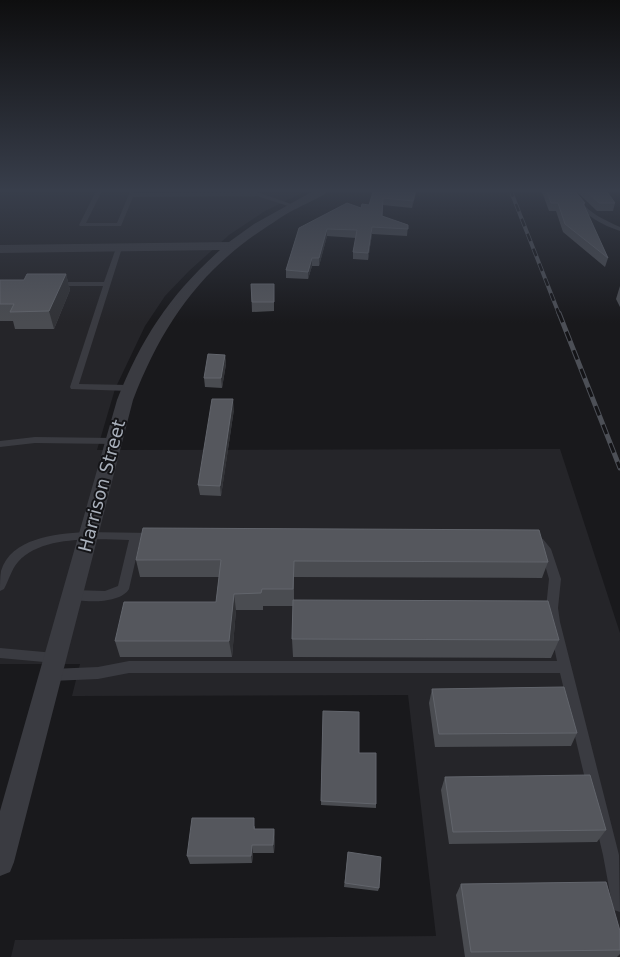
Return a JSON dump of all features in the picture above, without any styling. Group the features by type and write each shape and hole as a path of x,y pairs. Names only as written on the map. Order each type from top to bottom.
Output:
{"street":[{"name":"Harrison Street","path":"0,862 129,388 155,332 174,305 194,280 230,246 248,234"},
{"path":"0,249 230,246"}],"lane":[{"path":"119,248 74,387 129,388"},
{"path":"49,284 107,284"},
{"path":"0,444 35,440 114,441"},
{"path":"0,586 9,564 20,553 48,541 88,537 165,538"},
{"path":"72,595 105,596 116,594 123,589 135,537"},
{"path":"522,540 539,542 546,549 555,579 552,608 611,855 620,904"},
{"path":"0,653 53,667 98,673 129,667 565,667"}],"shaded area":[{"path":"0,234 231,234 189,271 165,296 145,326 115,389 97,450 560,449 620,633 620,957 11,957 15,940 436,936 408,695 72,696 80,664 0,664"}],"building":[{"path":"297,234 326,234 319,258 312,258 308,272 286,270"},
{"path":"356,234 371,234 368,253 353,252"},
{"path":"577,234 597,234 608,258"},
{"path":"27,274 66,274 49,311 10,312 14,304 0,304 0,280 24,280"},
{"path":"251,284 274,284 274,302 252,302"},
{"path":"208,354 225,355 221,378 204,378"},
{"path":"212,399 233,399 220,486 198,485"},
{"path":"143,528 539,530 548,562 294,561 293,589 262,589 261,593 234,594 229,641 115,641 124,602 216,602 221,560 136,560"},
{"path":"293,600 548,601 559,640 292,639"},
{"path":"564,687 577,733 439,734 432,689"},
{"path":"323,711 359,712 359,753 376,753 376,804 321,801"},
{"path":"590,775 606,830 453,832 445,777"},
{"path":"192,818 254,818 254,829 274,829 273,845 252,845 251,856 187,856"},
{"path":"348,852 381,857 379,888 345,883"},
{"path":"606,882 620,931 620,950 471,952 461,884"}],"railway":[{"path":"528,234 559,314"},
{"path":"559,313 620,468"}]}
